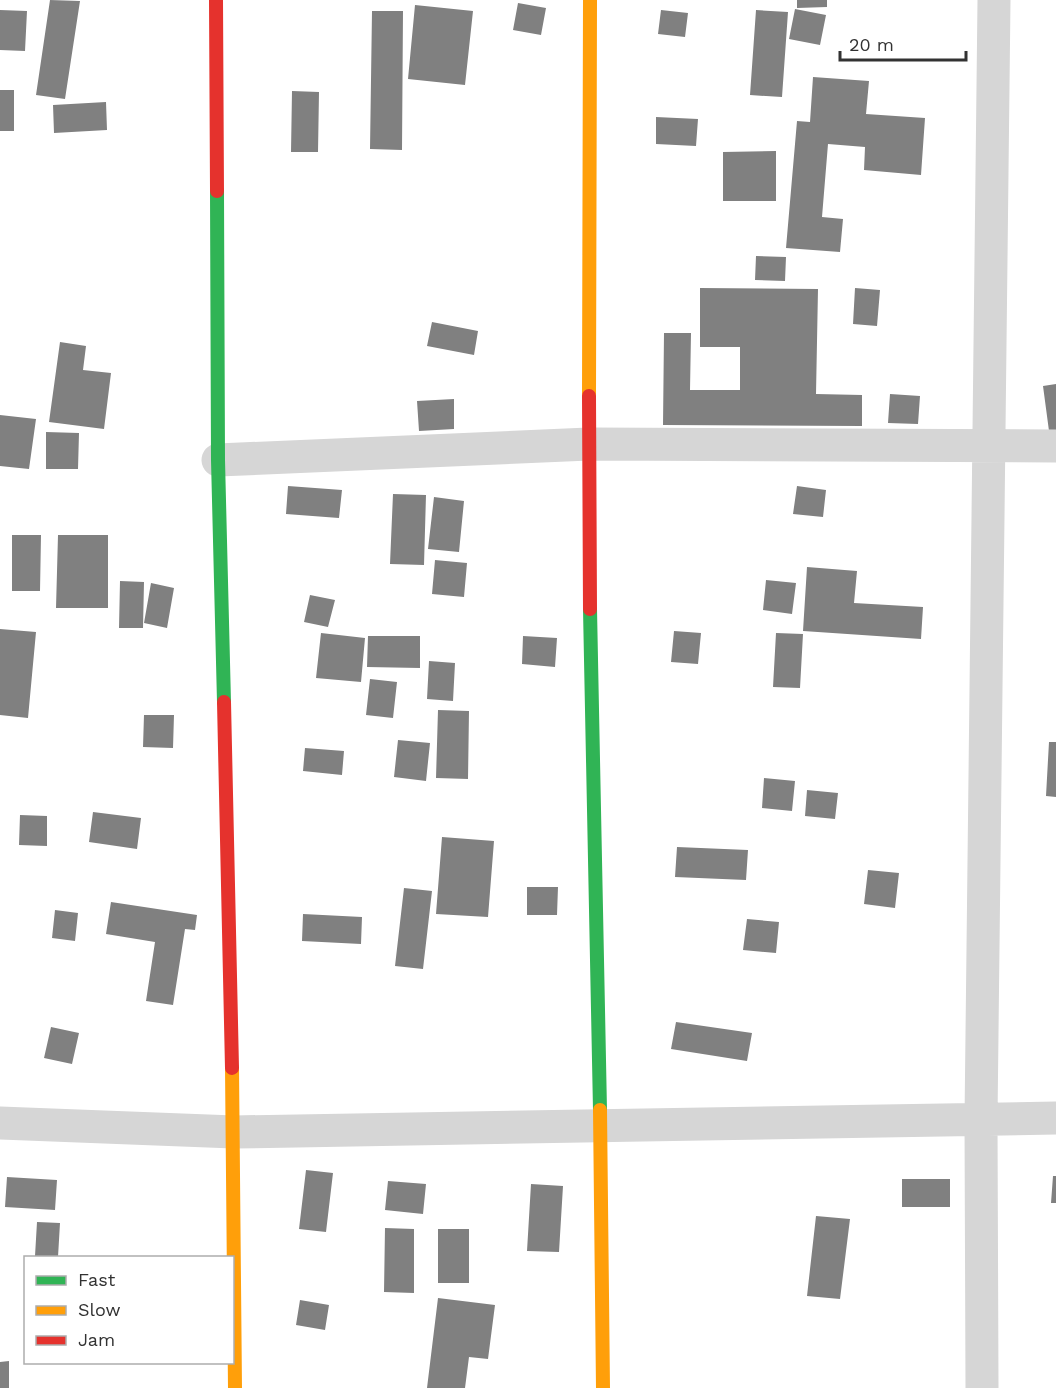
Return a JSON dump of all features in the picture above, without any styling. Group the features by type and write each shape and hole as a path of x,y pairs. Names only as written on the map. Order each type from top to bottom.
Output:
{"street":[{"path":"216,0 218,460 234,1132 235,1388"},
{"path":"590,0 589,587 603,1388"},
{"path":"982,1388 981,1120 994,0"},
{"path":"218,460 589,444 1056,446"},
{"path":"0,1123 234,1132 1056,1118"}],"building":[{"path":"50,0 80,1 65,99 36,95"},
{"path":"797,0 827,0 827,7 797,8"},
{"path":"518,3 546,8 541,35 513,30"},
{"path":"415,5 473,11 465,85 408,79"},
{"path":"795,9 826,15 820,45 789,39"},
{"path":"0,10 27,11 25,51 0,50"},
{"path":"661,10 688,13 685,37 658,34"},
{"path":"756,10 788,12 782,97 750,95"},
{"path":"372,11 403,11 402,150 370,149"},
{"path":"813,77 869,81 866,114 925,118 921,175 864,170 865,147 828,144 822,217 843,219 840,252 786,248 797,121 810,122"},
{"path":"0,90 14,90 14,131 0,131"},
{"path":"292,91 319,92 318,152 291,152"},
{"path":"106,102 107,130 54,133 53,105"},
{"path":"656,117 698,119 696,146 656,144"},
{"path":"776,151 776,201 723,201 723,152"},
{"path":"756,256 786,257 785,281 755,280"},
{"path":"700,288 818,289 816,394 862,395 862,426 663,425 664,333 691,333 690,390 740,390 740,347 700,347"},
{"path":"855,288 880,290 877,326 853,324"},
{"path":"432,322 478,331 474,355 427,346"},
{"path":"60,342 86,346 83,370 111,373 104,429 49,422"},
{"path":"1056,384 1056,430 1049,431 1043,386"},
{"path":"890,394 920,396 918,424 888,423"},
{"path":"454,399 454,429 419,431 417,401"},
{"path":"0,415 36,419 29,469 0,466"},
{"path":"46,432 79,433 78,469 46,469"},
{"path":"288,486 342,490 339,518 286,514"},
{"path":"797,486 826,490 823,517 793,514"},
{"path":"393,494 426,495 424,565 390,564"},
{"path":"434,497 464,501 459,552 428,549"},
{"path":"12,535 41,535 40,591 12,591"},
{"path":"58,535 108,535 108,608 56,608"},
{"path":"435,560 467,563 464,597 432,594"},
{"path":"807,567 857,571 854,603 923,607 921,639 803,631"},
{"path":"766,580 796,583 792,614 763,610"},
{"path":"120,581 144,582 143,628 119,628"},
{"path":"151,583 174,588 167,628 144,623"},
{"path":"310,595 335,600 328,627 304,622"},
{"path":"0,629 36,632 28,718 0,715"},
{"path":"674,631 701,633 698,664 671,662"},
{"path":"321,633 365,638 361,682 316,678"},
{"path":"776,633 803,634 800,688 773,687"},
{"path":"368,636 420,636 420,668 367,667"},
{"path":"523,636 557,638 555,667 522,664"},
{"path":"429,661 455,663 453,701 427,699"},
{"path":"370,679 397,682 393,718 366,715"},
{"path":"438,710 469,711 468,779 436,778"},
{"path":"144,715 174,715 173,748 143,747"},
{"path":"398,740 430,743 426,781 394,777"},
{"path":"1049,742 1056,742 1056,797 1046,796"},
{"path":"305,748 344,751 342,775 303,771"},
{"path":"764,778 795,781 792,811 762,808"},
{"path":"807,790 838,793 835,819 805,816"},
{"path":"93,812 141,818 137,849 89,842"},
{"path":"20,815 47,816 47,846 19,845"},
{"path":"442,837 494,841 488,917 436,914"},
{"path":"677,847 748,850 746,880 675,877"},
{"path":"868,870 899,873 895,908 864,904"},
{"path":"527,887 558,887 557,915 527,915"},
{"path":"404,888 432,891 423,969 395,966"},
{"path":"111,902 197,915 195,930 185,929 173,1005 146,1001 155,942 106,934"},
{"path":"55,910 78,913 75,941 52,938"},
{"path":"303,914 362,917 361,944 302,941"},
{"path":"747,919 779,922 776,953 743,950"},
{"path":"676,1022 752,1033 747,1061 671,1049"},
{"path":"51,1027 79,1033 72,1064 44,1058"},
{"path":"306,1170 333,1173 326,1232 299,1229"},
{"path":"1053,1176 1056,1176 1056,1203 1051,1203"},
{"path":"7,1177 57,1180 55,1210 5,1207"},
{"path":"902,1179 950,1179 950,1207 902,1207"},
{"path":"388,1181 426,1184 423,1214 385,1210"},
{"path":"531,1184 563,1186 559,1252 527,1251"},
{"path":"816,1216 850,1219 840,1299 807,1296"},
{"path":"37,1222 60,1223 58,1256 35,1256"},
{"path":"385,1228 414,1229 414,1293 384,1292"},
{"path":"438,1229 469,1229 469,1283 438,1283"},
{"path":"438,1298 495,1305 488,1359 469,1357 465,1388 427,1388"},
{"path":"300,1300 329,1305 325,1330 296,1325"},
{"path":"9,1361 9,1388 0,1388 0,1362"}],"traffic: fast":[{"path":"217,191 218,460 224,702"},
{"path":"590,609 600,1110"}],"traffic: slow":[{"path":"589,396 590,0"},
{"path":"232,1068 234,1256"},
{"path":"600,1110 603,1388"},
{"path":"234,1281 235,1388"}],"traffic: jam":[{"path":"216,0 217,191"},
{"path":"589,396 590,609"},
{"path":"224,702 232,1068"}]}
